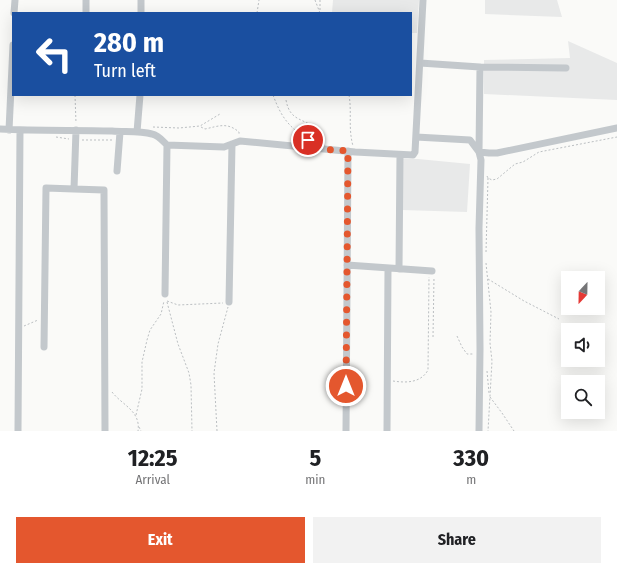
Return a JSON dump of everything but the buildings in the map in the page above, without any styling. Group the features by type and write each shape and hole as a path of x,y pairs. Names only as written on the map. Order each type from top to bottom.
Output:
{"street":[{"path":"14,12 15,0"},
{"path":"86,0 86,12"},
{"path":"141,0 141,12"},
{"path":"0,129 137,132 158,136 167,145 224,147 240,141 351,152 413,155 415,152 416,137 423,0"},
{"path":"420,64 480,67 566,68"},
{"path":"479,431 480,67"},
{"path":"10,130 12,73"},
{"path":"137,132 140,96"},
{"path":"416,137 470,140 479,152 489,154 617,128"},
{"path":"18,431 20,130"},
{"path":"74,189 76,130"},
{"path":"117,171 120,132"},
{"path":"229,302 232,144"},
{"path":"165,294 167,145"},
{"path":"346,431 347,265 351,152"},
{"path":"399,269 400,155"},
{"path":"44,347 46,188 104,190 105,431"},
{"path":"347,265 430,270"},
{"path":"387,431 388,268"}],"path":[{"path":"258,12 259,0"},
{"path":"315,0 320,12"},
{"path":"320,0 320,12"},
{"path":"75,96 76,130"},
{"path":"273,96 278,108 288,125 325,149"},
{"path":"349,96 351,152"},
{"path":"286,100 292,115 319,132 325,149"},
{"path":"151,127 179,128 200,126 220,114"},
{"path":"200,126 206,129 226,125 233,127 239,132 240,141"},
{"path":"488,178 492,180 497,179 515,164 523,162 539,152 617,137"},
{"path":"480,166 488,178 486,252"},
{"path":"486,258 491,312 490,343 492,361 488,431"},
{"path":"388,380 408,383 425,375 428,370 430,270"},
{"path":"430,270 434,279 433,337"},
{"path":"479,273 524,301 559,319"},
{"path":"136,415 142,389 142,362 147,340 150,330 161,314 165,294"},
{"path":"192,431 191,385 189,373 178,344 167,301 178,304 229,302 218,344 214,373 218,431"},
{"path":"19,328 44,318"},
{"path":"457,336 467,354 472,355 480,353"},
{"path":"487,371 490,397 514,431"},
{"path":"105,384 119,401 132,410 136,415 141,431"},
{"path":"138,431 139,427"}],"shaded area":[{"path":"333,0 419,0 417,33 412,33 412,12 332,12"},
{"path":"485,0 557,0 562,17 485,14"},
{"path":"568,41 617,63 617,100 484,94 484,60 570,58"},
{"path":"403,159 470,164 467,212 402,210"}],"route":[{"path":"308,140 321,149 348,151 346,386"}]}
